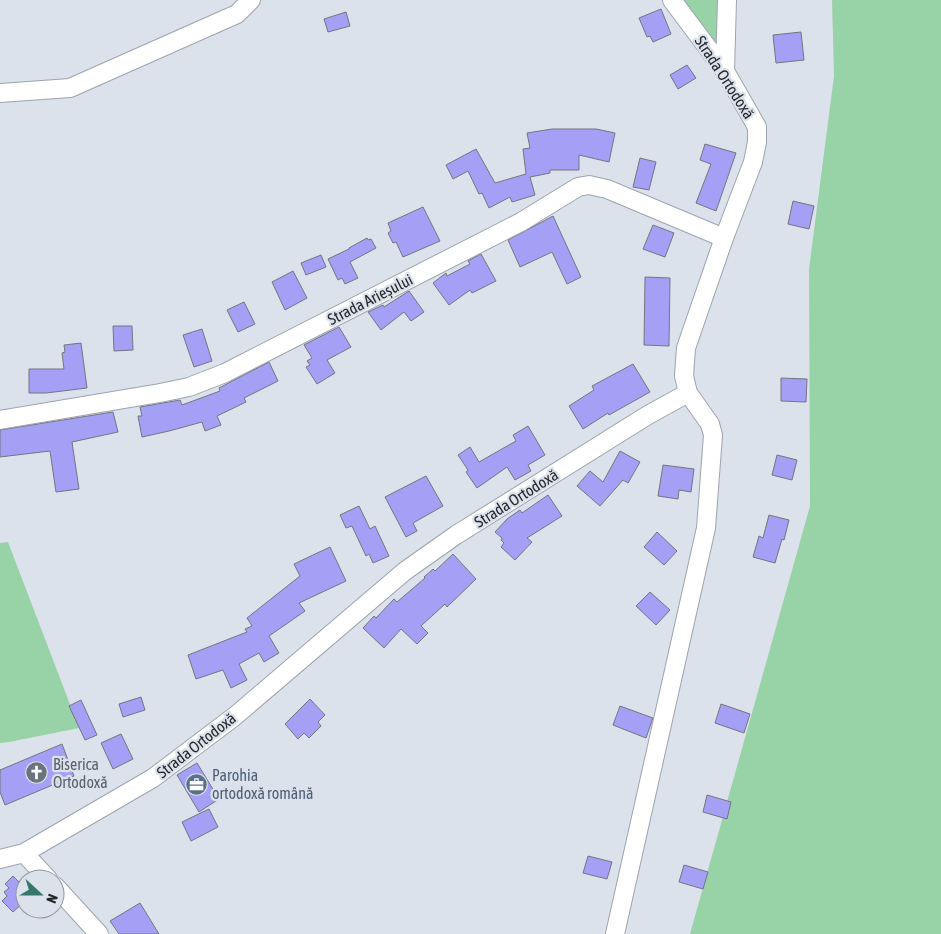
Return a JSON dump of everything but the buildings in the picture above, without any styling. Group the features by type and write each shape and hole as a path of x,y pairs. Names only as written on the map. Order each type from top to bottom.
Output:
{"street":[{"path":"0,93 70,88 237,14 251,0"},
{"name":"Strada Ortodoxă","path":"0,859 24,853 152,778 234,716 405,571 456,535 648,414 688,393 684,376 686,348 724,238 753,162 757,142 757,127 725,71 672,0"},
{"path":"725,71 727,0"},
{"name":"Strada Arieșului","path":"0,420 189,387 216,376 521,222 578,188 589,185 607,189 724,238"},
{"path":"615,934 706,528 713,436 710,424 688,393"},
{"path":"24,853 39,869"},
{"path":"65,897 99,934"}],"green space":[{"path":"679,0 721,0 719,55"},
{"path":"832,0 941,0 941,934 690,934 810,506 809,269 834,76"},
{"path":"8,542 79,728 0,743 0,543"}],"place":[{"name":"Biserica Ortodoxă","path":"37,773"},
{"name":"Parohia ortodoxă română","path":"196,784"}]}
